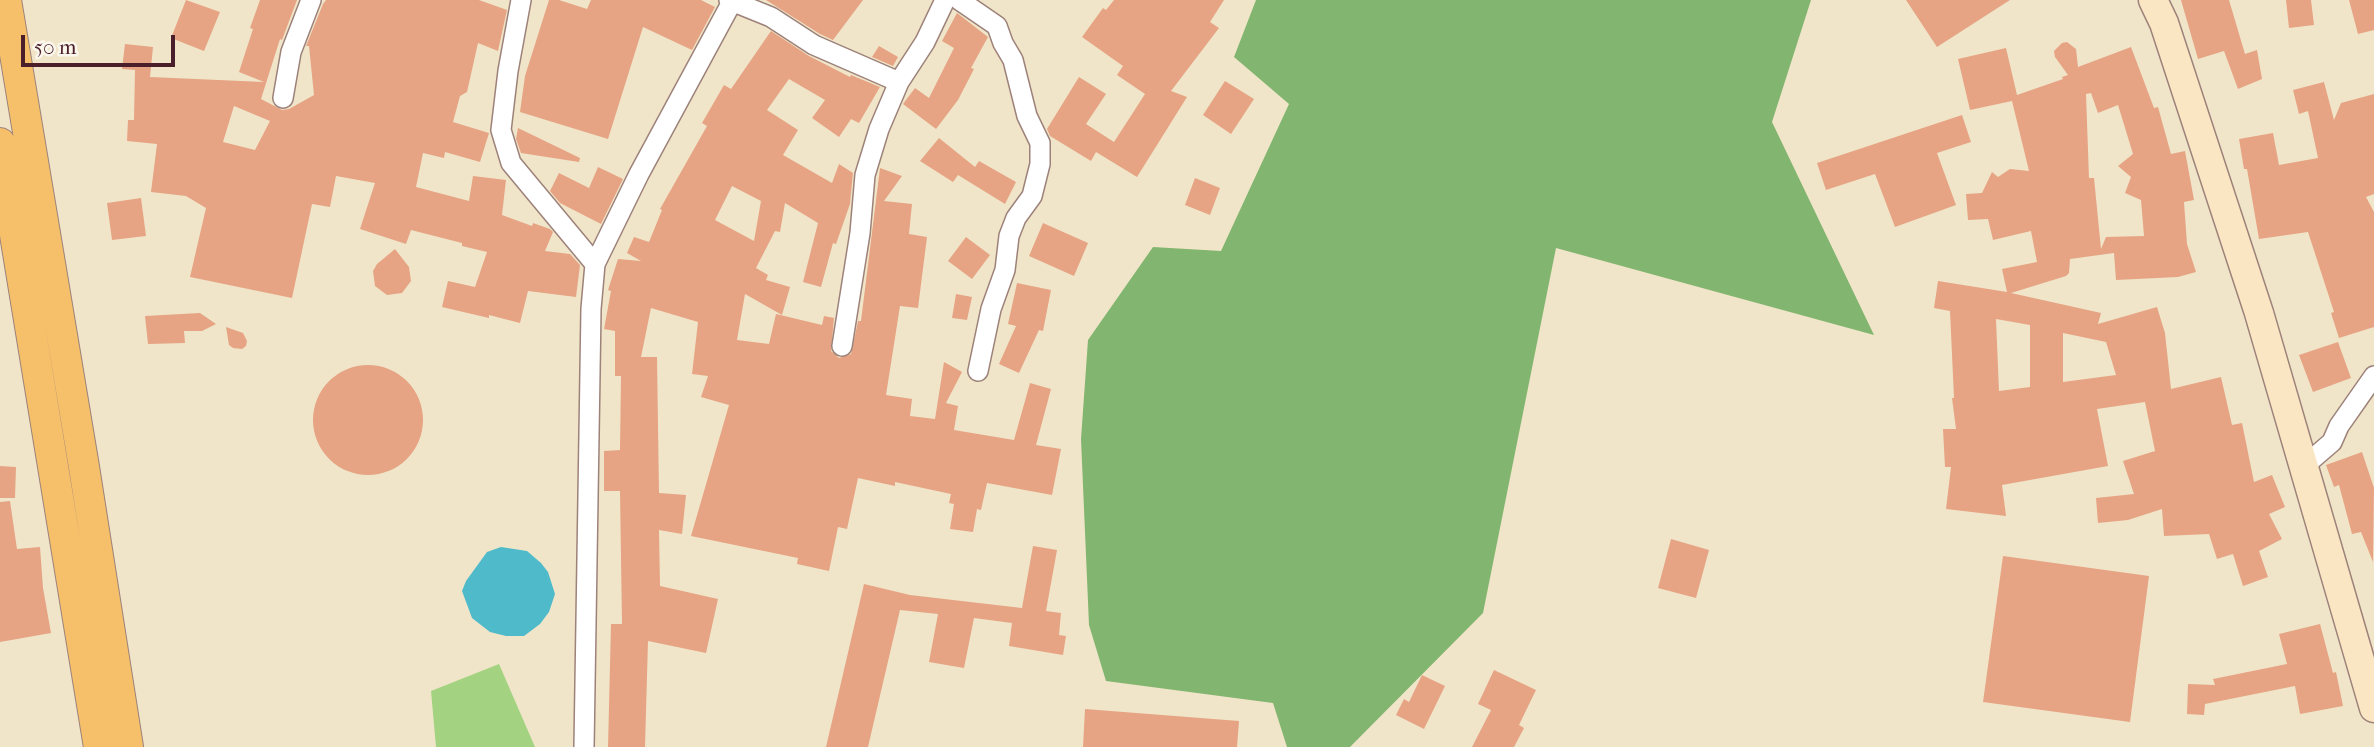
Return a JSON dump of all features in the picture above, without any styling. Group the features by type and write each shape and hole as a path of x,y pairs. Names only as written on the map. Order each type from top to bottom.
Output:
{"main road":[{"path":"6,0 84,467 113,743"},
{"path":"0,143 113,743"}],"street":[{"path":"283,98 290,52 311,0"},
{"path":"521,0 500,130 511,163 595,264"},
{"path":"584,747 590,309 595,264 639,174 732,0 771,17 814,45 899,82"},
{"path":"842,346 860,233 865,175 879,129 899,82 925,42 945,0"},
{"path":"959,0 997,26 1013,60 1027,116 1040,143 1040,164 1032,196 1016,218 1009,236 1005,270 991,309 978,371"},
{"path":"2153,0 2164,23 2259,313 2374,708"},
{"path":"2303,467 2332,442 2339,426 2374,376"}],"green space":[{"path":"1256,0 1811,0 1772,122 1874,335 1556,248 1483,613 1350,747 1287,747 1273,703 1106,681 1089,625 1081,439 1088,340 1153,247 1221,251 1289,104 1234,57"},
{"path":"499,664 535,747 436,747 431,691"}],"water":[{"path":"501,547 527,551 541,563 548,572 555,594 549,612 540,624 524,636 506,636 490,632 472,618 462,591 487,552"}],"building":[{"path":"186,0 220,12 204,51 171,38"},
{"path":"260,0 297,0 282,40 280,39 261,99 282,110 314,95 309,46 306,46 326,0 479,0 507,10 498,51 478,43 467,92 460,96 453,122 489,133 480,162 445,152 444,158 423,153 416,187 469,201 473,176 506,180 502,215 532,226 533,223 553,232 545,251 570,254 580,265 576,297 528,291 520,323 442,307 448,281 475,287 487,252 411,230 406,244 360,229 375,183 336,176 330,207 312,204 292,298 190,277 206,208 186,196 151,192 157,144 127,141 128,120 134,120 135,70 122,69 125,44 153,47 150,77 264,82 239,72 253,29 250,28","holes":["234,106 270,121 255,150 223,142"]},
{"path":"549,0 559,0 587,9 591,0 701,0 715,7 692,50 643,27 608,139 520,112 525,76"},
{"path":"766,0 863,0 833,40"},
{"path":"1114,0 1224,0 1210,22 1219,28 1171,91 1187,97 1137,177 1096,152 1091,161 1050,136 1047,129 1079,77 1106,94 1086,124 1114,142 1145,94 1117,75 1123,66 1082,37 1103,8 1106,10"},
{"path":"1906,0 2010,0 1937,47"},
{"path":"2181,0 2229,0 2245,54 2257,50 2262,79 2238,89 2224,51 2198,59"},
{"path":"2286,0 2311,0 2314,25 2289,28"},
{"path":"2349,0 2374,0 2374,30 2358,34"},
{"path":"957,13 988,37 958,100 936,129 903,104 915,88 929,98 954,48 942,41"},
{"path":"771,31 809,56 850,77 851,75 880,87 859,123 851,119 839,137 812,118 825,100 789,79 767,110 798,130 783,155 832,183 839,164 853,173 850,204 836,244 833,243 821,287 803,282 818,223 785,203 780,232 775,231 756,268 768,275 766,280 790,287 782,315 745,294 737,340 769,344 776,314 822,325 824,316 834,318 831,351 839,358 851,354 858,321 861,321 880,168 902,176 884,201 912,204 909,234 927,237 918,308 900,306 886,395 912,399 910,416 935,419 944,362 962,372 946,403 958,406 954,430 1014,440 1030,383 1051,389 1036,445 1061,449 1052,495 987,483 981,510 977,509 973,532 950,529 954,504 949,503 951,494 895,482 895,486 858,478 847,529 838,527 829,571 797,564 798,558 691,536 729,405 701,397 708,376 692,374 698,322 651,308 641,357 657,357 659,493 686,495 682,534 659,530 660,586 718,599 706,653 648,641 645,747 608,747 611,624 622,624 620,491 604,491 604,451 620,450 621,376 615,376 615,331 604,329 611,291 608,290 618,259 641,261 627,253 634,237 649,242 662,210 660,209 707,126 702,123 724,85 731,89","holes":["732,186 761,201 754,241 715,220"]},
{"path":"2067,42 2076,49 2078,67 2131,47 2154,108 2158,107 2171,154 2185,151 2194,200 2184,202 2187,244 2196,272 2178,277 2116,280 2114,253 2070,259 2069,273 2066,276 2011,293 2101,313 2098,324 2157,307 2165,333 2171,389 2221,377 2232,425 2242,423 2254,482 2272,475 2285,507 2269,514 2282,539 2259,551 2268,577 2243,586 2233,554 2217,559 2209,534 2164,536 2162,509 2128,520 2098,523 2096,498 2134,494 2123,461 2155,451 2145,402 2097,409 2108,466 2002,485 2006,516 1946,509 1951,467 1945,467 1943,429 1956,429 1952,398 1950,311 1934,308 1938,281 2007,292 2002,269 2037,262 2031,231 1993,240 1988,219 1968,220 1966,194 1982,193 1992,172 1998,177 2010,169 2029,171 2012,101 1970,110 1958,59 2006,48 2017,95 2068,75 2055,57 2054,51","holes":["2091,93 2098,113 2118,105 2133,154 2118,166 2131,177 2125,193 2141,200 2144,236 2106,237 2101,249 2094,178 2089,178 2086,94","1996,319 2030,325 2030,387 1999,391","2063,333 2106,342 2116,375 2063,382"]},
{"path":"879,46 898,57 893,66 872,57"},
{"path":"1225,81 1254,99 1231,134 1203,115"},
{"path":"2324,82 2334,120 2341,103 2374,94 2374,194 2366,197 2374,212 2374,327 2339,338 2331,313 2334,312 2308,232 2259,239 2239,139 2273,133 2279,165 2318,158 2308,111 2299,114 2293,90"},
{"path":"1962,115 1971,142 1937,153 1956,205 1895,227 1875,174 1826,190 1817,163"},
{"path":"518,128 580,158 579,162 521,153 516,139"},
{"path":"939,138 975,167 979,161 1016,182 1005,204 958,175 953,182 920,161"},
{"path":"598,167 623,179 601,224 560,203 550,191 559,173 589,188"},
{"path":"1195,178 1220,188 1210,215 1185,205"},
{"path":"141,198 146,236 112,240 107,203"},
{"path":"1043,223 1088,243 1074,276 1029,256"},
{"path":"966,237 990,255 972,279 948,261"},
{"path":"395,249 409,267 411,281 402,293 387,295 375,286 373,271 377,264"},
{"path":"1017,283 1051,290 1043,331 1039,330 1019,373 999,364 1016,326 1008,324"},
{"path":"956,294 972,297 967,320 952,318"},
{"path":"200,313 216,324 202,331 184,331 185,343 148,344 145,316"},
{"path":"226,327 243,333 246,346 242,349 229,345"},
{"path":"2338,342 2351,378 2313,392 2299,355"},
{"path":"368,365 389,369 407,381 419,399 423,420 419,441 407,459 389,471 368,475 347,471 329,459 317,441 313,420 317,399 329,381 347,369"},
{"path":"2362,452 2374,488 2373,562 2361,532 2352,534 2339,485 2334,487 2326,465"},
{"path":"0,466 16,467 15,498 0,498"},
{"path":"10,501 17,549 40,547 43,588 51,633 0,642 0,502"},
{"path":"1671,539 1709,550 1696,598 1658,588"},
{"path":"1033,546 1057,550 1046,611 1061,613 1059,635 1066,636 1063,655 1009,646 1012,623 974,618 964,668 929,662 938,614 900,610 868,747 826,747 864,584 910,595 1022,608"},
{"path":"2003,556 2149,576 2130,722 1983,702"},
{"path":"2320,624 2333,673 2336,672 2343,706 2300,714 2295,686 2205,704 2204,715 2187,714 2188,684 2215,685 2213,679 2287,664 2279,634"},
{"path":"1494,670 1536,690 1519,725 1524,728 1514,747 1472,747 1491,710 1478,704"},
{"path":"1422,675 1445,686 1424,729 1396,715 1404,699 1409,702"},
{"path":"1085,709 1239,721 1237,747 1083,747"}]}
